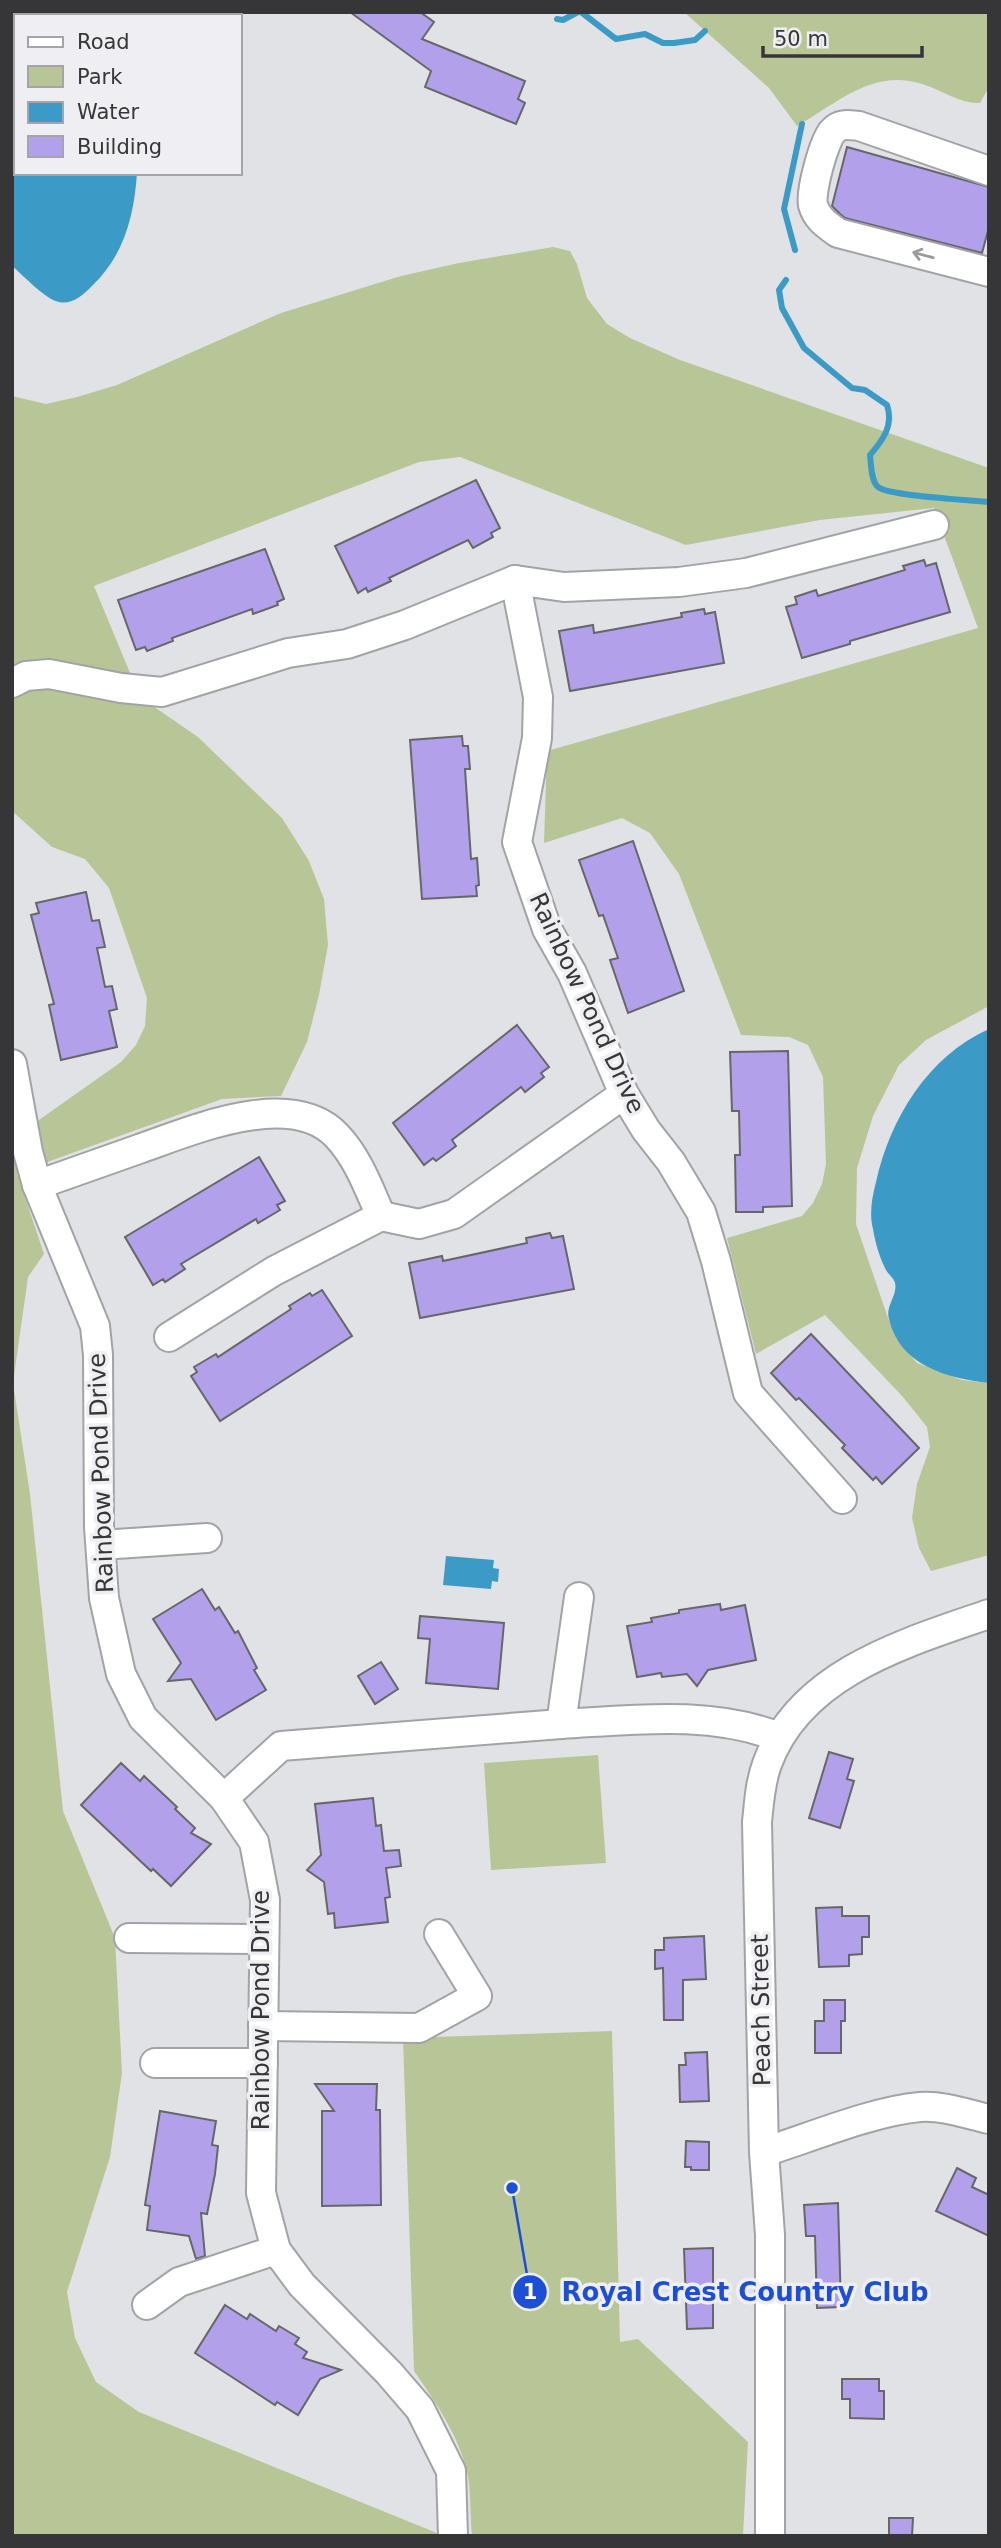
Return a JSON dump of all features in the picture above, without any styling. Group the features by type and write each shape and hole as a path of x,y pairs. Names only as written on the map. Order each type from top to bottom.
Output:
{"street":[{"path":"989,171 859,126 844,125 835,129 828,138 813,191 813,204 821,222 838,233 989,272"},
{"path":"12,684 26,676 49,674 121,688 162,692 288,653 347,644 405,625 515,580 564,587 678,582 746,573 934,525"},
{"name":"Rainbow Pond Drive","path":"515,580 538,697 537,738 517,842 547,929 572,973 624,1094 646,1130 671,1162 701,1212 716,1261 748,1394 842,1499"},
{"name":"Rainbow Pond Drive","path":"12,1064 28,1152 37,1185 95,1326 99,1355 104,1598 121,1674 143,1718 224,1798 254,1842 265,1900 261,2193 276,2250 302,2286 389,2373 420,2409 451,2470 453,2536"},
{"path":"169,1337 274,1271 381,1216 419,1224 454,1214 624,1094"},
{"path":"37,1185 225,1120 274,1114 299,1115 327,1128 337,1136 360,1170 381,1216"},
{"path":"101,1545 207,1538"},
{"path":"561,1724 579,1597"},
{"name":"Peach Street","path":"770,2536 770,2235 764,2152 757,1822 761,1784 779,1737 792,1716 848,1671 887,1651 989,1614"},
{"path":"224,1798 281,1746 561,1724 675,1719 754,1727 779,1737"},
{"path":"263,2026 419,2028 447,2014 477,1996 439,1934"},
{"path":"129,1938 264,1940"},
{"path":"155,2063 263,2063"},
{"path":"764,2152 875,2116 920,2107 947,2109 989,2119"},
{"path":"146,2305 179,2282 276,2250"}],"green space":[{"path":"684,12 989,12 989,87 980,103 973,103 925,85 889,80 858,90 797,126 769,88"},
{"path":"553,247 570,251 577,264 587,298 607,324 630,338 680,360 989,468 989,1006 926,1040 899,1065 873,1116 857,1168 856,1224 888,1318 900,1342 917,1363 962,1380 989,1383 989,1555 931,1571 919,1548 912,1518 917,1484 930,1447 927,1427 903,1397 825,1315 756,1354 727,1238 802,1216 813,1203 822,1184 826,1164 823,1077 808,1045 789,1037 741,1035 679,874 650,833 622,818 544,843 547,751 978,628 934,508 820,520 686,545 460,457 419,462 94,586 140,697 198,737 282,818 309,861 324,899 328,945 307,1042 281,1096 222,1099 17,1173 44,1254 28,1277 13,1383 30,1494 63,1811 115,1938 122,2073 110,2157 67,2292 75,2338 96,2382 139,2412 450,2536 12,2536 12,1139 121,1062 136,1045 145,1026 147,998 109,888 85,859 52,847 12,811 12,396 46,404 77,397 117,385 281,313 401,276"},
{"path":"598,1755 606,1863 491,1870 484,1763"},
{"path":"612,2031 620,2342 638,2339 748,2442 743,2536 472,2536 469,2483 464,2462 446,2421 414,2371 403,2038"}],"water":[{"path":"53,12 161,12 160,14"},
{"path":"12,83 14,175 137,175 130,220 120,248 103,274 81,296 64,303 54,300 12,266"},
{"path":"989,1029 989,1383 957,1377 927,1367 903,1348 889,1319 895,1283 880,1256 871,1211 882,1158 902,1113 915,1092 948,1055"},
{"path":"446,1556 494,1560 493,1568 499,1569 498,1582 492,1581 491,1589 443,1585"}],"building":[{"path":"350,12 420,12 434,22 422,39 525,81 518,99 525,103 516,124 425,87 431,71"},
{"path":"847,147 989,187 989,227 982,253 845,218 832,206"},
{"path":"476,480 500,528 491,533 493,537 473,548 468,540 389,578 391,581 368,592 366,588 358,593 335,546"},
{"path":"265,549 284,599 277,602 278,605 253,614 252,609 172,638 173,641 147,651 145,647 136,650 118,600"},
{"path":"924,560 926,566 936,563 950,612 802,658 786,607 797,604 795,597 816,590 818,596 905,570 903,566"},
{"path":"704,609 705,614 715,612 724,663 570,691 559,631 593,625 594,633 682,617 681,613"},
{"path":"462,736 463,746 468,746 470,769 465,769 471,859 477,858 477,896 422,899 410,740"},
{"path":"633,841 684,991 628,1013 610,960 618,958 603,915 599,916 579,860"},
{"path":"86,892 92,921 99,920 105,947 97,948 105,987 112,986 117,1009 109,1011 117,1047 61,1060 49,1005 54,1004 31,915 39,913 36,903"},
{"path":"517,1025 549,1067 541,1073 544,1077 525,1092 521,1087 452,1140 456,1146 436,1161 433,1158 424,1165 393,1123"},
{"path":"788,1051 792,1206 763,1207 763,1212 736,1212 735,1155 740,1155 739,1111 732,1111 730,1052"},
{"path":"259,1157 285,1201 277,1205 280,1210 258,1223 256,1219 181,1264 185,1269 165,1282 163,1279 153,1285 125,1237"},
{"path":"550,1233 552,1238 563,1236 574,1289 420,1318 409,1263 442,1256 443,1261 527,1243 526,1238"},
{"path":"322,1290 352,1336 220,1421 191,1376 197,1372 194,1367 216,1354 218,1357 291,1309 289,1306 310,1293 312,1296"},
{"path":"811,1334 919,1448 882,1484 876,1477 873,1480 842,1448 845,1445 771,1373"},
{"path":"202,1589 215,1610 219,1607 235,1633 238,1631 257,1668 254,1670 266,1690 216,1720 191,1679 168,1681 181,1663 153,1619"},
{"path":"720,1604 721,1610 745,1605 756,1660 708,1670 697,1686 687,1674 662,1677 661,1673 637,1677 627,1626 652,1622 651,1618 679,1613 679,1610"},
{"path":"420,1616 504,1623 498,1689 426,1683 430,1639 418,1638"},
{"path":"381,1662 398,1689 375,1704 358,1676"},
{"path":"829,1752 853,1759 847,1779 854,1781 840,1828 809,1818"},
{"path":"121,1763 140,1781 144,1776 195,1828 191,1833 211,1844 171,1886 153,1869 151,1871 81,1805"},
{"path":"373,1798 376,1826 381,1825 384,1851 399,1850 401,1866 386,1868 390,1897 385,1898 388,1922 335,1928 334,1913 328,1914 324,1882 307,1870 321,1855 315,1804"},
{"path":"842,1907 842,1916 869,1916 869,1937 862,1937 862,1954 849,1955 849,1966 819,1967 816,1908"},
{"path":"704,1936 706,1979 683,1980 683,2020 664,2020 663,1968 655,1969 655,1950 664,1950 664,1938"},
{"path":"824,2000 845,2000 845,2021 841,2021 841,2053 815,2053 815,2021 824,2021"},
{"path":"707,2052 709,2101 680,2102 679,2065 686,2065 685,2053"},
{"path":"315,2084 377,2084 376,2110 380,2110 381,2205 322,2206 322,2111 334,2111"},
{"path":"160,2111 216,2121 212,2145 218,2146 215,2174 207,2214 201,2213 205,2256 196,2259 189,2236 147,2230 150,2206 145,2205"},
{"path":"686,2141 709,2142 709,2170 691,2170 691,2167 685,2167"},
{"path":"957,2168 976,2178 972,2187 989,2195 989,2236 936,2211"},
{"path":"838,2203 841,2307 817,2308 815,2236 806,2236 804,2205"},
{"path":"713,2248 713,2328 687,2329 684,2249"},
{"path":"225,2305 247,2319 250,2314 276,2331 279,2326 299,2338 295,2344 307,2352 303,2358 341,2370 320,2379 298,2415 277,2402 275,2405 195,2353"},
{"path":"842,2379 879,2379 879,2391 884,2391 884,2419 850,2418 850,2399 842,2399"},
{"path":"889,2518 913,2518 912,2536 889,2536"}],"waterway":[{"path":"557,19 563,20 578,12"},
{"path":"581,12 616,39 645,34 663,43 674,43 695,40 705,31"},
{"path":"795,250 784,209 802,124"},
{"path":"786,280 779,290 782,308 804,348 852,388 865,390 887,405 888,426 870,455 873,477 878,487 913,495 989,502"}],"place":[{"name":"Royal Crest Country Club","path":"512,2188"}]}
